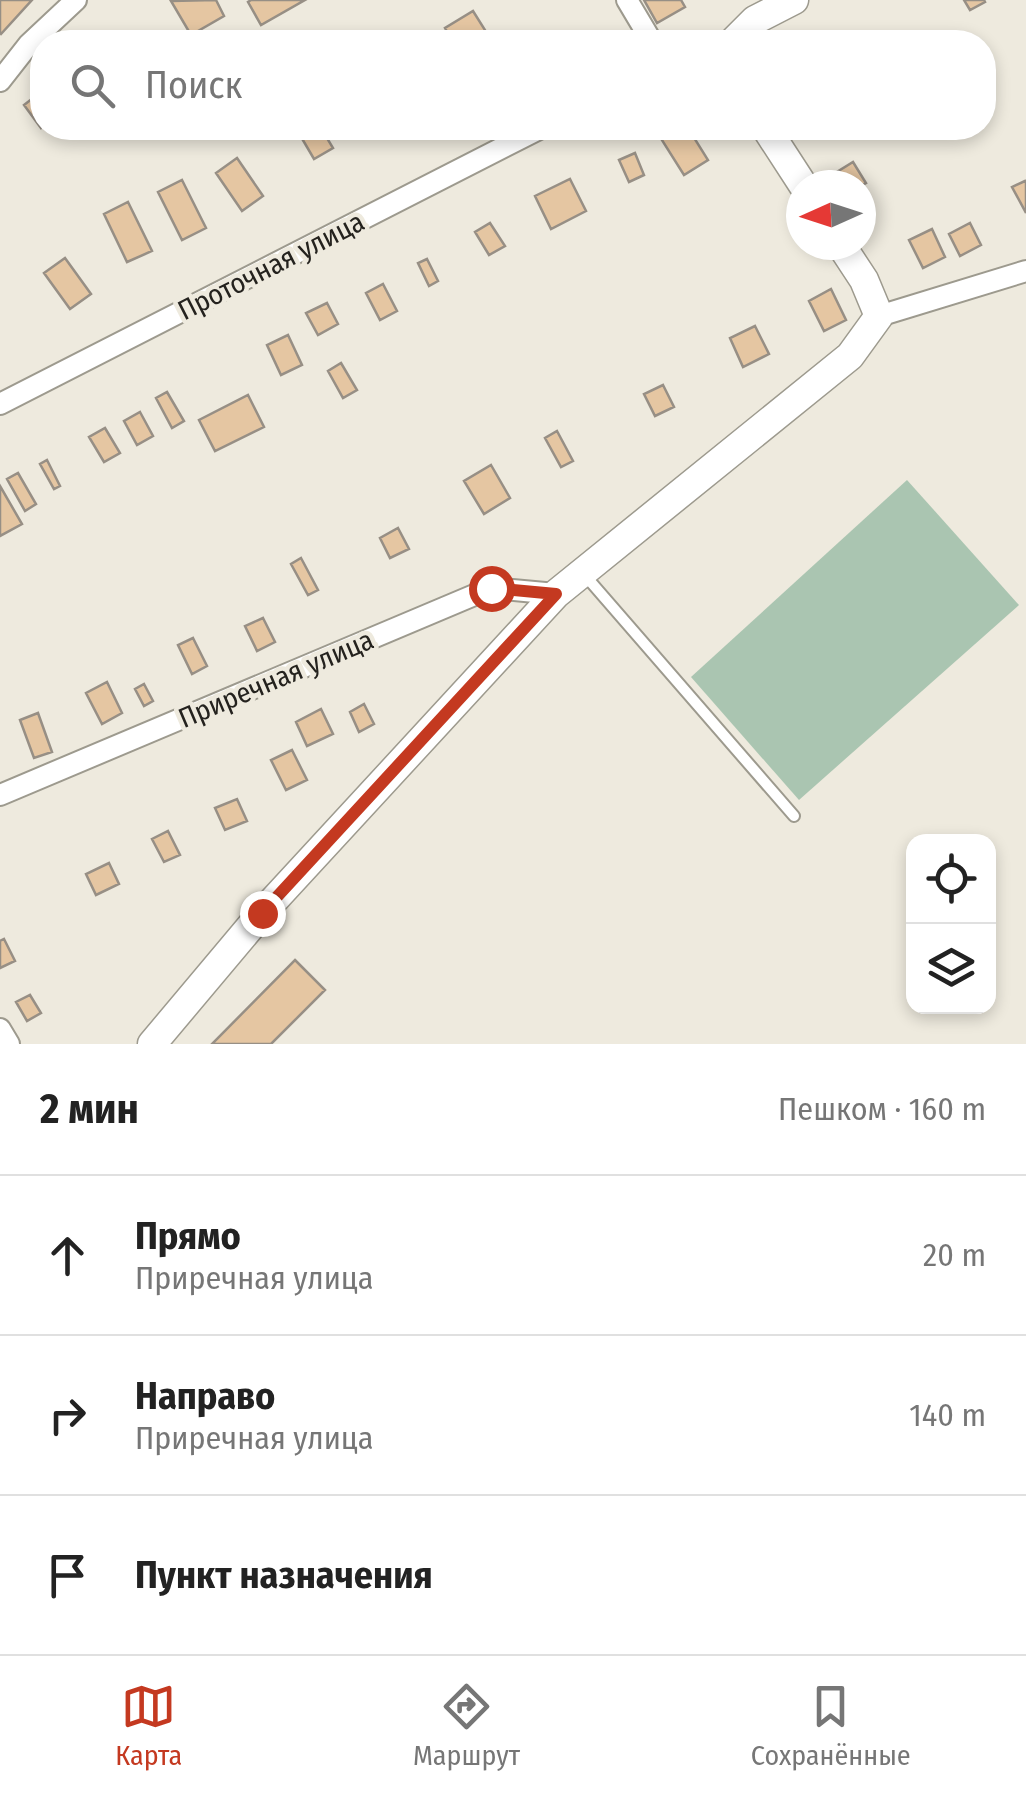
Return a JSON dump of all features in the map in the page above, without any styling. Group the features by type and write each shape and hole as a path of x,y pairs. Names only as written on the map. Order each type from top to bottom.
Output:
{"street":[{"path":"44,30 76,0"},
{"path":"627,0 645,30"},
{"path":"745,30 755,20 794,0"},
{"path":"0,81 30,43"},
{"name":"Проточная улица","path":"0,404 517,140"},
{"path":"774,140 793,170"},
{"path":"851,260 879,316"},
{"path":"152,1044 262,913 556,594 850,356 879,316 1026,270"},
{"name":"Приречная улица","path":"0,796 491,588 556,594"},
{"path":"0,1029 9,1044"}],"lane":[{"path":"582,572 794,816"}],"green space":[{"path":"907,480 1019,605 799,800 691,677"}],"building":[{"path":"0,0 32,0 1,34 0,33"},
{"path":"216,0 224,16 200,30 188,30 171,1"},
{"path":"305,0 261,25 248,2"},
{"path":"644,0 681,0 685,7 657,23"},
{"path":"964,0 984,0 985,2 970,10"},
{"path":"473,11 485,30 446,30"},
{"path":"303,140 328,140 333,148 314,159"},
{"path":"662,140 696,140 708,160 684,175"},
{"path":"635,153 644,175 629,182 619,160"},
{"path":"237,158 263,196 242,211 216,173"},
{"path":"853,162 858,170 840,170"},
{"path":"570,179 586,211 551,229 535,196"},
{"path":"182,180 206,228 182,240 158,192"},
{"path":"1026,183 1026,213 1012,187"},
{"path":"128,202 152,251 127,262 104,214"},
{"path":"490,223 505,246 489,255 475,232"},
{"path":"970,223 981,245 960,256 949,234"},
{"path":"932,229 945,257 923,268 909,240"},
{"path":"65,258 91,294 70,309 44,273"},
{"path":"427,259 438,281 429,286 418,263"},
{"path":"383,284 397,311 380,320 366,293"},
{"path":"831,289 846,320 824,331 809,301"},
{"path":"327,303 338,324 318,335 306,313"},
{"path":"755,326 769,354 743,367 730,338"},
{"path":"288,335 302,365 281,375 267,345"},
{"path":"341,363 357,390 343,398 328,371"},
{"path":"663,385 674,407 655,416 644,394"},
{"path":"167,392 184,421 172,428 156,398"},
{"path":"248,395 264,427 215,451 199,420"},
{"path":"140,412 153,436 137,445 124,421"},
{"path":"105,428 120,453 104,462 89,437"},
{"path":"557,431 573,461 561,467 545,438"},
{"path":"47,460 60,486 54,489 40,464"},
{"path":"491,465 510,498 484,514 464,481"},
{"path":"18,473 36,504 25,511 7,479"},
{"path":"0,486 22,524 0,536"},
{"path":"398,528 409,549 390,558 380,538"},
{"path":"301,558 318,590 308,595 291,564"},
{"path":"263,618 275,642 257,651 245,626"},
{"path":"193,638 207,666 192,674 178,645"},
{"path":"107,682 122,713 102,724 86,693"},
{"path":"144,684 153,701 144,706 135,689"},
{"path":"364,704 374,724 359,732 350,712"},
{"path":"321,709 333,734 307,746 296,722"},
{"path":"38,713 52,752 34,758 20,720"},
{"path":"292,750 307,780 286,790 271,760"},
{"path":"237,799 247,821 225,830 215,808"},
{"path":"168,831 180,855 164,862 152,839"},
{"path":"109,863 119,884 96,895 86,874"},
{"path":"4,939 15,961 0,968 0,941"},
{"path":"295,960 325,990 271,1044 212,1044"},
{"path":"30,995 41,1013 27,1021 16,1002"}],"route":[{"path":"262,913 556,594 491,588"}]}
